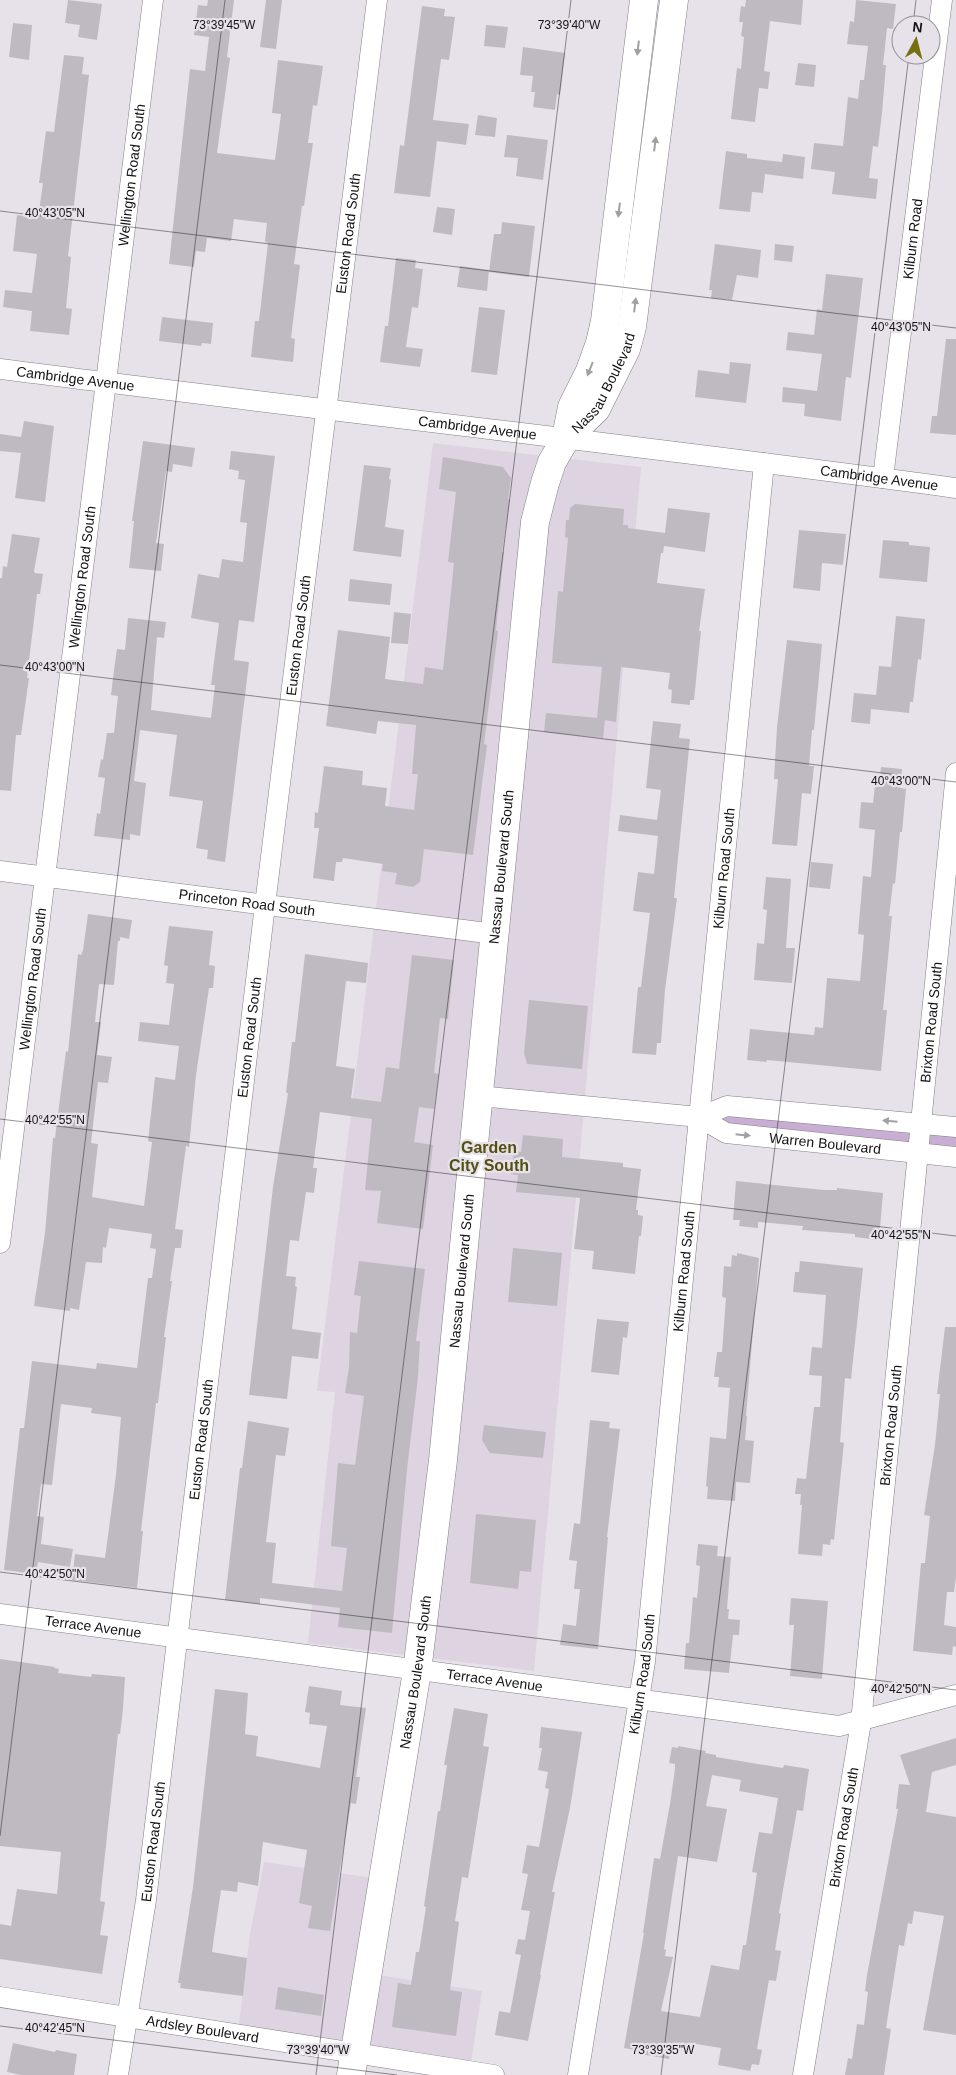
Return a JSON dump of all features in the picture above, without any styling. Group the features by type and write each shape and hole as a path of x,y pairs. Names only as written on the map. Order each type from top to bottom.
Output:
{"main road":[{"name":"Nassau Boulevard","path":"566,438 572,407 590,371 604,321 644,0"},
{"name":"Nassau Boulevard","path":"566,438 596,409 626,349 632,327 674,0"},
{"name":"Nassau Boulevard South","path":"353,2064 417,1671 443,1460 535,522 540,498 552,462 566,438"}],"street":[{"name":"Wellington Road South","path":"0,1243 153,0"},
{"name":"Euston Road South","path":"118,2075 146,1900 265,904 377,0"},
{"name":"Kilburn Road","path":"883,478 942,0"},
{"name":"Cambridge Avenue","path":"0,369 956,488"},
{"name":"Kilburn Road South","path":"578,2075 645,1662 764,463"},
{"name":"Brixton Road South","path":"803,2075 862,1722 956,773"},
{"name":"Princeton Road South","path":"0,871 495,934"},
{"name":"Warren Boulevard","path":"479,1096 698,1117 726,1133 956,1157"},
{"name":"Warren Boulevard","path":"698,1117 727,1106 956,1127"},
{"name":"Terrace Avenue","path":"0,1614 638,1701 839,1726 862,1722 956,1695"},
{"name":"Ardsley Boulevard","path":"0,1997 127,2017 353,2064 494,2075"}],"shaded area":[{"path":"433,443 641,467 534,1671 308,1643 335,1392 317,1391"},
{"path":"727,1106 956,1127 956,1157 726,1133 699,1117"},
{"path":"264,1862 379,1879 365,1973 482,1991 470,2069 238,2032 250,1934"}],"building":[{"path":"68,0 102,4 97,40 78,37 80,25 65,23"},
{"path":"208,0 234,0 227,57 230,58 217,153 275,160 281,114 272,113 278,60 323,66 317,106 313,105 308,143 313,143 294,264 300,265 291,338 295,339 293,362 251,357 255,321 259,321 268,243 265,242 267,223 234,219 231,241 207,238 205,252 196,251 194,267 169,264 190,69 205,71 209,37 194,35 198,5 207,6"},
{"path":"266,0 282,0 276,49 260,47"},
{"path":"746,0 803,0 801,25 770,21 764,71 770,72 768,89 759,88 755,122 731,119 737,68 741,69 744,37 741,36 743,22 739,22 741,6 745,7"},
{"path":"856,0 896,4 895,15 891,15 891,29 887,28 883,65 886,65 878,147 873,146 869,178 878,179 876,199 832,194 835,172 811,169 814,143 843,146 848,97 858,99 860,80 864,80 868,46 847,44 850,21 854,22"},
{"path":"422,6 445,9 444,16 455,17 449,60 441,59 433,120 469,124 466,145 437,141 430,197 394,193 400,145 404,146"},
{"path":"13,23 32,25 29,60 9,57"},
{"path":"486,25 508,27 505,48 484,46"},
{"path":"523,47 565,53 560,95 557,94 555,110 533,107 535,92 531,92 533,76 520,75"},
{"path":"64,55 84,57 82,74 89,75 68,256 71,257 66,308 72,309 69,335 30,331 32,311 3,307 5,290 32,293 37,254 13,251 17,215 38,218 43,183 39,183 46,131 54,132"},
{"path":"798,63 816,65 814,87 795,85"},
{"path":"478,115 497,118 495,137 475,135"},
{"path":"507,135 548,140 543,180 516,176 518,158 504,157"},
{"path":"726,151 747,154 747,158 782,162 783,154 805,157 803,179 765,174 763,193 752,192 750,212 719,209"},
{"path":"437,207 455,209 452,235 433,232"},
{"path":"502,222 535,226 529,277 489,272 494,234 501,234"},
{"path":"715,244 761,250 758,278 737,275 732,300 711,298 712,290 709,290"},
{"path":"775,244 794,246 792,262 774,260"},
{"path":"396,258 416,260 415,268 423,269 418,308 412,307 406,347 423,349 420,367 380,362 385,326 388,326"},
{"path":"460,266 489,270 487,291 457,287"},
{"path":"826,274 863,278 851,378 846,377 841,421 804,416 805,404 782,402 783,387 817,391 822,354 786,350 788,332 814,335 817,309 822,310"},
{"path":"479,307 505,310 497,375 471,372"},
{"path":"162,317 213,323 211,344 202,343 201,346 159,341"},
{"path":"946,339 956,339 956,435 930,433 932,416 937,416"},
{"path":"730,362 751,364 746,403 695,397 698,370 729,374"},
{"path":"24,421 54,426 45,502 15,498 21,453 0,451 0,434 21,437"},
{"path":"143,441 195,448 192,467 173,464 172,472 166,471 156,543 164,544 161,571 129,568 134,521 132,521"},
{"path":"231,451 275,456 254,622 239,620 234,660 249,662 225,862 207,859 208,850 196,848 203,801 169,796 177,735 140,730 134,781 146,783 140,836 130,834 130,840 94,836 97,813 100,814 105,778 98,777 101,759 103,760 107,733 114,733 118,696 111,695 117,649 125,650 128,618 166,622 164,638 157,637 151,710 211,718 215,685 211,685 219,623 191,618 198,574 219,578 222,559 243,562 247,523 240,522 245,480 238,479 239,471 229,469"},
{"path":"443,457 503,467 511,478 508,499 510,500 502,552 504,552 496,630 498,631 484,744 487,745 473,855 424,849 420,882 413,887 395,884 397,873 382,871 383,864 343,858 342,862 336,862 334,881 313,878 319,828 314,828 315,812 318,813 324,766 363,771 362,785 387,788 385,806 414,810 418,774 412,774 416,725 378,721 376,734 326,726 338,630 390,637 385,679 423,684 425,667 443,670 454,563 448,562 456,492 439,489"},
{"path":"364,465 391,468 385,527 404,530 401,557 353,551"},
{"path":"575,504 624,509 623,525 628,525 628,528 665,533 668,508 710,513 705,552 664,546 663,553 661,553 657,583 705,589 699,631 701,631 694,700 690,700 690,705 671,703 672,690 668,689 670,673 621,667 616,722 605,720 603,738 544,732 546,713 597,718 602,667 552,663 558,591 563,592 568,538 565,537 566,520 569,520 570,508"},
{"path":"799,530 846,534 843,565 822,563 820,591 793,588"},
{"path":"12,534 40,538 34,571 35,573 43,574 40,594 37,594 27,678 29,678 21,735 16,735 11,791 0,790 0,578 2,578 3,566 7,567"},
{"path":"883,540 909,542 909,545 930,547 927,582 879,578"},
{"path":"350,579 392,584 390,605 348,601"},
{"path":"394,612 411,614 408,644 391,643"},
{"path":"896,616 925,619 921,660 918,659 913,702 910,702 909,713 871,709 870,724 851,722 854,693 876,695 879,666 891,667"},
{"path":"787,640 822,644 809,766 814,766 811,794 802,793 797,846 772,844 778,779 774,779 777,727"},
{"path":"653,721 681,724 679,738 690,739 674,898 677,898 665,990 661,1043 657,1043 656,1055 632,1053 638,987 641,987 650,913 633,911 638,872 654,874 658,836 618,831 620,815 657,820 661,790 646,788"},
{"path":"881,767 902,769 900,788 906,789 902,832 900,832 895,884 893,883 889,916 892,916 883,1010 887,1010 881,1071 767,1060 766,1062 747,1060 750,1029 814,1035 815,1027 823,1028 827,978 860,981 864,935 858,934 863,876 871,877 875,830 859,828 861,802 873,803 875,785 879,785"},
{"path":"811,862 833,864 830,889 809,887"},
{"path":"766,877 791,879 786,948 795,948 792,983 754,980 757,943 764,944 767,910 763,909"},
{"path":"88,914 132,920 129,939 120,937 120,941 118,941 114,985 99,984 95,1022 101,1022 97,1055 112,1057 108,1083 98,1082 91,1143 98,1144 92,1197 144,1206 152,1142 148,1141 155,1077 175,1080 179,1046 138,1041 140,1022 169,1025 174,984 166,983 168,966 164,965 169,926 213,931 209,965 215,966 213,988 209,988 196,1075 189,1147 186,1146 175,1229 183,1230 181,1248 175,1248 170,1281 172,1281 164,1337 166,1337 141,1531 143,1531 137,1588 72,1580 75,1554 105,1558 116,1475 121,1417 91,1413 92,1408 61,1404 52,1485 41,1484 37,1516 44,1517 41,1544 73,1549 70,1567 38,1562 36,1574 4,1570 20,1428 24,1428 32,1361 96,1369 97,1363 137,1368 148,1278 152,1278 156,1249 150,1248 152,1234 109,1228 106,1248 103,1247 102,1263 86,1262 79,1310 70,1308 70,1311 34,1306 45,1233 53,1138 55,1138 66,1051 68,1052 78,954 81,955 83,950"},
{"path":"305,954 368,963 366,983 346,981 336,1066 355,1069 351,1098 381,1102 386,1067 399,1069 412,955 454,960 448,1019 440,1018 434,1073 439,1074 434,1109 419,1107 414,1142 433,1145 423,1229 377,1223 381,1191 365,1190 372,1119 320,1112 313,1168 317,1168 314,1193 306,1192 299,1241 290,1240 286,1276 296,1277 295,1286 297,1287 292,1329 321,1333 318,1359 292,1356 287,1399 249,1395 273,1187 288,1093 286,1093 292,1042 295,1042"},
{"path":"529,1000 588,1006 582,1069 527,1064 524,1053"},
{"path":"523,1135 563,1139 562,1157 623,1163 623,1167 641,1169 636,1210 638,1210 638,1215 643,1216 635,1274 592,1269 594,1251 574,1249 580,1198 516,1192 518,1175 511,1174 514,1151 521,1152"},
{"path":"736,1181 824,1190 837,1190 837,1188 883,1193 879,1240 855,1237 855,1234 802,1230 803,1226 758,1222 758,1228 739,1226 740,1220 733,1220"},
{"path":"513,1248 562,1253 557,1306 508,1302"},
{"path":"737,1253 759,1258 745,1440 754,1441 750,1483 736,1482 735,1501 707,1499 708,1487 706,1486 710,1437 726,1439 730,1388 718,1387 719,1377 714,1377 717,1352 722,1352 726,1298 722,1297 724,1266 731,1267 732,1255 737,1256"},
{"path":"359,1261 425,1269 416,1341 420,1341 418,1377 407,1469 392,1633 338,1627 340,1608 260,1598 260,1604 225,1600 240,1468 242,1468 248,1421 289,1428 285,1456 276,1455 266,1542 276,1543 272,1583 342,1591 347,1548 331,1546 338,1463 355,1465 364,1396 345,1393 349,1367 350,1332 357,1333 361,1296 354,1295"},
{"path":"800,1261 863,1268 851,1379 845,1378 840,1442 844,1443 834,1540 831,1539 830,1545 823,1544 822,1556 798,1554 802,1505 800,1505 801,1494 795,1494 797,1478 806,1479 814,1407 820,1407 822,1376 809,1375 812,1347 822,1348 826,1295 793,1292 795,1272 799,1272"},
{"path":"597,1319 629,1322 627,1338 623,1337 619,1375 591,1372"},
{"path":"945,1327 956,1327 956,1577 954,1592 947,1592 944,1625 956,1627 956,1647 953,1646 952,1655 913,1651 921,1563 925,1563 930,1516 924,1515 935,1445 940,1394 937,1394"},
{"path":"590,1420 610,1422 609,1428 620,1429 607,1537 598,1649 560,1645 563,1624 576,1626 580,1589 574,1589 577,1561 569,1560 574,1523 580,1524"},
{"path":"484,1425 546,1432 543,1458 490,1453 482,1440"},
{"path":"476,1514 536,1520 531,1572 520,1571 518,1589 470,1583"},
{"path":"698,1544 718,1546 717,1556 731,1557 728,1619 740,1620 739,1635 733,1635 729,1673 684,1669 686,1643 689,1643 693,1597 697,1598 700,1566 696,1565"},
{"path":"791,1598 828,1601 822,1679 790,1676 794,1625 789,1625"},
{"path":"0,1659 55,1667 59,1669 58,1673 91,1677 92,1674 125,1677 123,1709 120,1734 118,1734 100,1901 105,1902 100,1935 108,1936 102,1974 0,1959 0,1924 11,1926 17,1889 57,1894 61,1852 0,1846"},
{"path":"309,1686 342,1691 340,1705 366,1708 356,1777 360,1777 356,1804 351,1803 330,1931 308,1928 312,1906 299,1903 307,1850 263,1842 258,1886 238,1882 237,1892 221,1890 212,1952 247,1958 243,1996 180,1988 181,1983 178,1983 193,1887 215,1689 248,1693 245,1734 258,1736 256,1756 320,1768 327,1726 309,1724 310,1713 305,1712"},
{"path":"454,1708 488,1714 483,1746 489,1747 468,1878 462,1877 455,1921 459,1922 450,1990 462,1992 456,2036 392,2027 398,1983 411,1985 416,1952 419,1952 438,1811 440,1811 447,1765 444,1765"},
{"path":"541,1727 582,1732 570,1808 552,1892 555,1892 528,2041 495,2035 499,2011 510,2013 521,1955 515,1954 518,1939 525,1940 530,1911 521,1910 528,1874 522,1873 527,1845 539,1847 549,1789 545,1788 548,1772 538,1770 542,1748 539,1748"},
{"path":"956,1738 956,1765 932,1772 926,1812 956,1817 956,2035 923,2030 944,1916 914,1911 912,1924 908,1923 904,1946 899,1945 886,2028 891,2029 884,2075 845,2075 848,2058 852,2059 857,2024 864,2025 868,1992 865,1991 867,1975 898,1809 896,1809 899,1784 910,1785 900,1755"},
{"path":"678,1746 706,1751 705,1753 716,1755 716,1757 783,1768 784,1765 809,1769 803,1811 797,1810 779,1913 781,1914 775,1950 781,1951 776,1981 769,1980 757,2049 762,2050 759,2065 752,2064 750,2071 718,2065 721,2048 690,2043 689,2051 671,2048 669,2059 640,2054 641,2051 624,2048 644,1933 654,1858 660,1859 670,1804 675,1764 669,1763 672,1747 678,1748","holes":["712,1775 741,1780 739,1791 778,1798 772,1834 759,1832 752,1872 757,1873 746,1945 743,1945 739,1970 711,1965 700,2017 661,2011 673,1957 665,1956 666,1950 664,1949 678,1856 717,1862 727,1809 706,1806"]},
{"path":"278,1987 324,1995 321,2016 275,2009"},
{"path":"13,2043 55,2052 56,2050 77,2054 74,2075 21,2075 7,2072"}],"district":[{"name":"Garden City South","path":"489,1156"}]}
